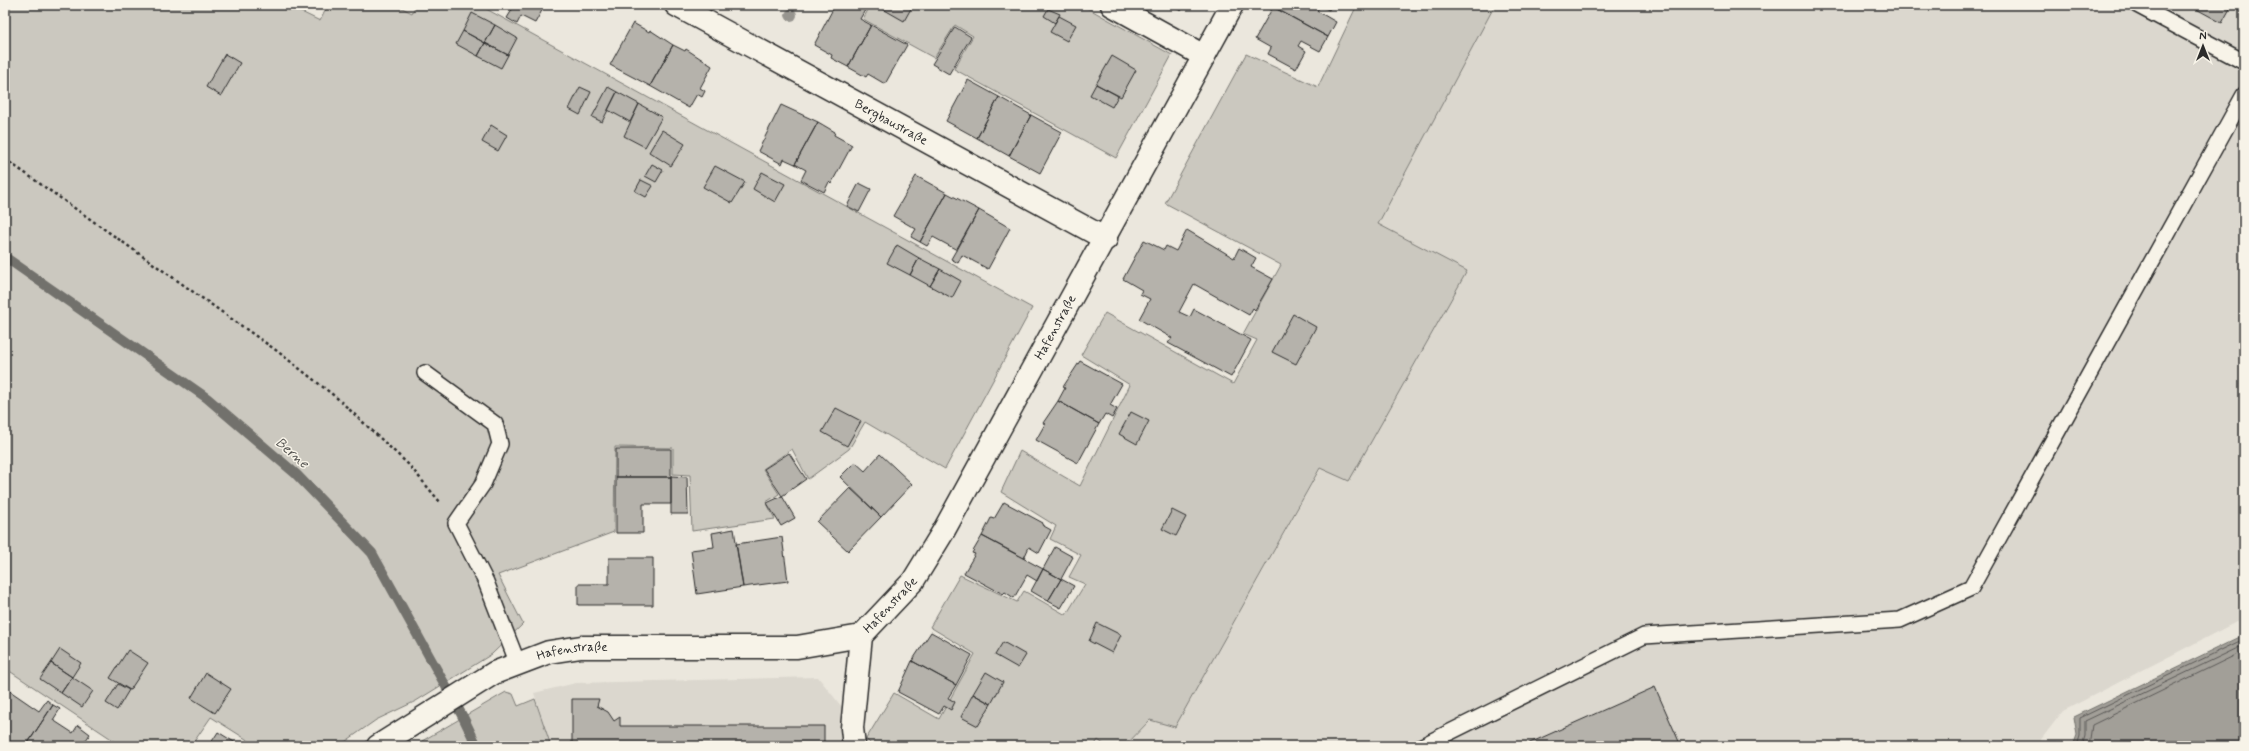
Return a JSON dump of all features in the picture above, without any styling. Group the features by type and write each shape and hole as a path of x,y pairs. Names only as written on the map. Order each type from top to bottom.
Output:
{"street":[{"name":"Bergbaustraße","path":"676,5 1106,239"},
{"path":"1112,5 1204,56"},
{"name":"Hafenstraße","path":"854,746 852,728 861,636 916,575 942,532 1106,239 1232,5"},
{"name":"Hafenstraße","path":"378,746 494,673 549,652 581,646 797,646 861,636"}],"lane":[{"path":"2137,5 2244,62"},
{"path":"1422,746 1644,636 1900,620 1971,588 2244,95"},
{"path":"425,372 495,424 500,444 483,484 456,523 486,582 518,664"}],"path":[{"path":"5,159 270,346 337,398 409,465 456,523"}],"shaded area":[{"path":"5,5 287,5 320,21 328,5 396,5 412,13 416,5 479,5 1032,308 945,469 865,422 849,449 808,479 792,449 763,469 779,494 766,502 775,519 692,531 690,475 673,474 673,448 615,447 614,532 498,575 523,624 492,654 416,701 376,720 339,746 257,746 211,717 191,746 109,746 113,740 5,668"},
{"path":"859,5 1082,5 1172,55 1116,158 954,69 973,36 955,25 934,58 863,19 868,10"},
{"path":"1357,5 1495,5 1378,224 1467,271 1349,481 1320,468 1175,727 1150,720 1125,746 1106,746 1098,740 1094,746 873,746 866,739 894,693 939,719 975,654 930,627 960,575 1017,602 1024,591 1066,615 1085,584 1069,577 1081,555 1050,539 1056,526 1001,492 1020,451 1080,486 1130,385 1081,355 1105,313 1233,384 1257,340 1243,334 1281,265 1165,203 1246,54 1318,87"},
{"path":"1495,5 2244,5 2244,618 2063,711 2036,746 1125,746 1151,720 1175,727 1321,468 1349,481 1467,271 1378,224"},
{"path":"818,677 873,746 551,746 534,693 576,683"},
{"path":"506,692 513,694 518,706 535,699 551,746 421,746 422,741"}],"water":[{"path":"2244,635 2244,746 2073,746 2077,735 2074,717"}],"building":[{"path":"506,5 545,5 535,23 521,16 517,24 507,18 512,10 505,7"},
{"path":"835,5 837,7 838,5 857,5 865,10 860,19 871,25 848,67 831,58 832,55 814,45"},
{"path":"876,5 913,5 904,21"},
{"path":"1170,5 1185,5 1181,11"},
{"path":"1274,5 1331,5 1329,10 1320,6 1317,11 1336,22 1328,37 1273,7"},
{"path":"2189,5 2232,5 2222,23"},
{"path":"1273,7 1328,37 1320,51 1301,41 1298,46 1306,51 1296,69 1268,54 1271,48 1255,39"},
{"path":"1048,9 1060,14 1055,23 1044,16"},
{"path":"472,13 495,25 485,43 463,31"},
{"path":"1059,16 1076,25 1067,41 1050,32"},
{"path":"633,23 649,32 650,30 673,45 650,86 610,65"},
{"path":"495,25 517,38 508,55 485,43"},
{"path":"871,25 907,45 885,84 868,74 866,77 848,67"},
{"path":"955,27 971,37 949,74 932,64"},
{"path":"463,31 485,43 478,56 456,44"},
{"path":"485,43 508,55 501,68 478,56"},
{"path":"673,45 685,51 686,49 712,66 700,88 705,91 702,97 697,94 689,108 650,86"},
{"path":"225,54 240,63 221,96 206,87"},
{"path":"1112,56 1136,70 1121,97 1096,84"},
{"path":"968,80 999,97 977,138 946,121"},
{"path":"1096,84 1118,96 1112,107 1090,95"},
{"path":"580,87 591,92 580,115 569,109"},
{"path":"608,87 617,92 602,122 592,117"},
{"path":"617,92 639,104 630,122 608,110"},
{"path":"999,97 1031,115 1009,156 977,138"},
{"path":"639,104 662,117 645,147 624,136"},
{"path":"781,105 818,122 795,164 784,159 782,164 758,151"},
{"path":"1031,115 1062,132 1040,173 1009,156"},
{"path":"818,122 835,132 834,135 852,145 831,184 829,182 824,192 801,180 806,170 795,164"},
{"path":"491,125 507,135 498,151 482,142"},
{"path":"662,130 685,144 671,166 649,152"},
{"path":"652,164 663,170 656,182 645,176"},
{"path":"715,166 745,182 732,203 703,187"},
{"path":"762,172 785,184 775,202 753,189"},
{"path":"916,176 947,193 920,242 911,237 916,229 893,216"},
{"path":"641,180 653,186 646,197 635,191"},
{"path":"859,183 871,189 859,212 847,206"},
{"path":"947,193 979,210 957,250 933,237 927,246 920,242"},
{"path":"979,210 1010,228 988,269 962,255 958,263 951,259"},
{"path":"1187,230 1234,258 1239,248 1256,258 1251,267 1273,279 1255,310 1253,308 1249,315 1194,284 1179,312 1190,317 1194,309 1251,340 1231,377 1168,343 1172,338 1139,319 1150,299 1140,294 1142,290 1123,279 1144,240 1164,250 1166,246 1176,251"},
{"path":"897,245 919,258 910,275 887,263"},
{"path":"919,258 940,269 930,286 910,275"},
{"path":"940,269 961,281 952,298 930,286"},
{"path":"1293,314 1316,327 1296,364 1272,352"},
{"path":"1080,361 1122,384 1110,405 1117,409 1112,418 1105,414 1099,424 1058,401 1065,388 1063,387"},
{"path":"1058,401 1099,424 1078,463 1036,440 1045,424 1043,423"},
{"path":"836,408 861,421 847,446 822,432"},
{"path":"1131,412 1149,421 1137,444 1119,434"},
{"path":"616,449 671,449 671,477 616,477"},
{"path":"789,453 806,479 782,496 764,469"},
{"path":"880,454 912,484 881,517 840,477 855,462 865,471"},
{"path":"671,476 687,477 688,514 671,514"},
{"path":"616,477 671,477 671,504 643,504 643,533 616,533"},
{"path":"850,488 881,517 848,551 817,522"},
{"path":"782,496 795,518 781,526 767,503"},
{"path":"1004,502 1043,523 1042,525 1051,530 1039,553 1029,547 1024,558 982,536 991,518 994,519"},
{"path":"1172,510 1186,517 1176,536 1162,529"},
{"path":"734,529 743,587 697,594 691,550 714,547 712,533"},
{"path":"982,536 1043,569 1037,581 1027,575 1014,598 1005,592 1003,594 964,573 975,554 972,553"},
{"path":"782,537 788,581 743,587 736,544"},
{"path":"1055,547 1073,557 1061,579 1043,569"},
{"path":"609,558 653,558 653,605 578,605 578,584 609,584"},
{"path":"1043,569 1061,579 1048,601 1031,591"},
{"path":"1061,579 1074,586 1061,608 1048,601"},
{"path":"1097,623 1121,635 1112,653 1089,641"},
{"path":"931,632 972,655 956,685 912,661"},
{"path":"1003,642 1026,655 1018,668 995,655"},
{"path":"60,649 81,663 72,677 51,663"},
{"path":"128,650 148,663 130,690 110,678"},
{"path":"912,661 956,685 948,698 955,702 951,710 944,706 939,714 898,692"},
{"path":"51,663 72,677 61,693 40,679"},
{"path":"986,672 1003,682 991,704 973,694"},
{"path":"206,673 231,689 215,713 191,698"},
{"path":"72,677 93,691 82,707 61,693"},
{"path":"118,684 129,690 117,710 106,703"},
{"path":"1655,687 1681,746 1523,746"},
{"path":"7,689 39,711 47,700 53,705 26,746 12,746 5,741 5,692"},
{"path":"973,694 991,704 978,726 961,717"},
{"path":"572,699 599,699 597,706 608,712 614,721 620,717 620,726 824,726 824,746 572,746"},
{"path":"53,705 60,709 53,720 73,733 78,725 90,734 82,746 26,746"},
{"path":"218,732 239,745 239,746 209,746"}],"waterway":[{"name":"Berne","path":"5,257 207,398 296,474 372,553 464,719 477,746"}]}
